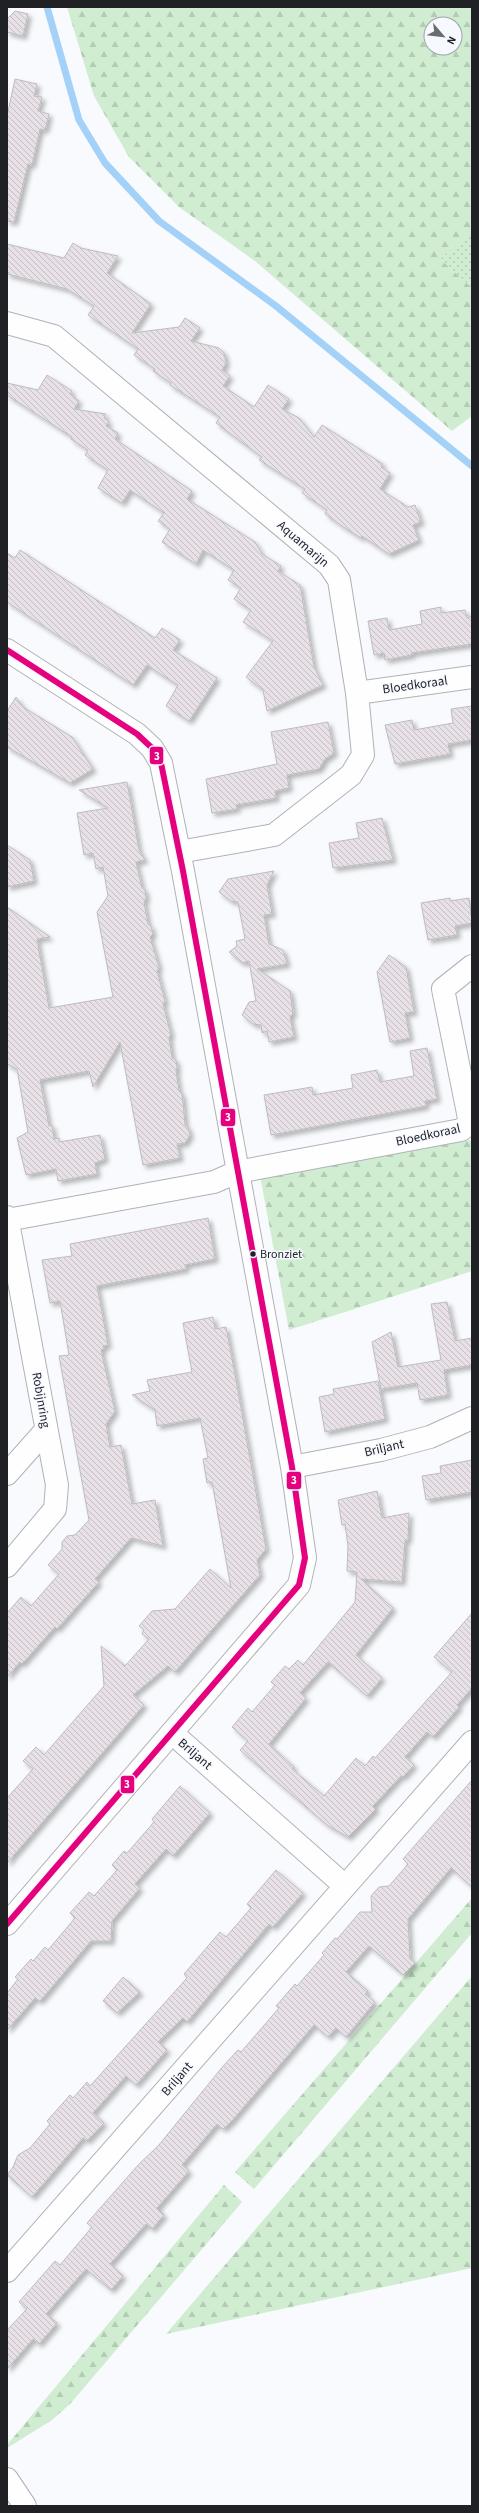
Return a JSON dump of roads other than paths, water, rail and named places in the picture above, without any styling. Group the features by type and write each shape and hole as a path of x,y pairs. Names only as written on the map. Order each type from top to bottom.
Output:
{"street":[{"name":"Aquamarijn","path":"7,323 54,336 330,565 339,580 343,595 357,693 363,755 351,775 274,834 179,852"},
{"path":"7,650 137,734 152,748 161,763 179,852 292,1467 305,1558 299,1585 7,1924"},
{"name":"Bloedkoraal","path":"357,693 472,677"},
{"name":"Bloedkoraal","path":"237,1172 461,1130 470,1124 443,988 472,966"},
{"path":"7,1219 214,1182 237,1172"},
{"name":"Robijnring","path":"7,1219 56,1485 55,1509 7,1566"},
{"name":"Briljant","path":"292,1467 381,1450 430,1437 472,1418"},
{"path":"7,1474 46,1430"},
{"name":"Briljant","path":"172,1733 345,1886"},
{"name":"Briljant","path":"7,2271 472,1742"},
{"path":"7,2480 25,2506"}],"waterway":[{"path":"47,7 79,120 105,163 159,221 276,306 472,466"}],"place":[{"name":"Bronziet","path":"253,1254"}]}
